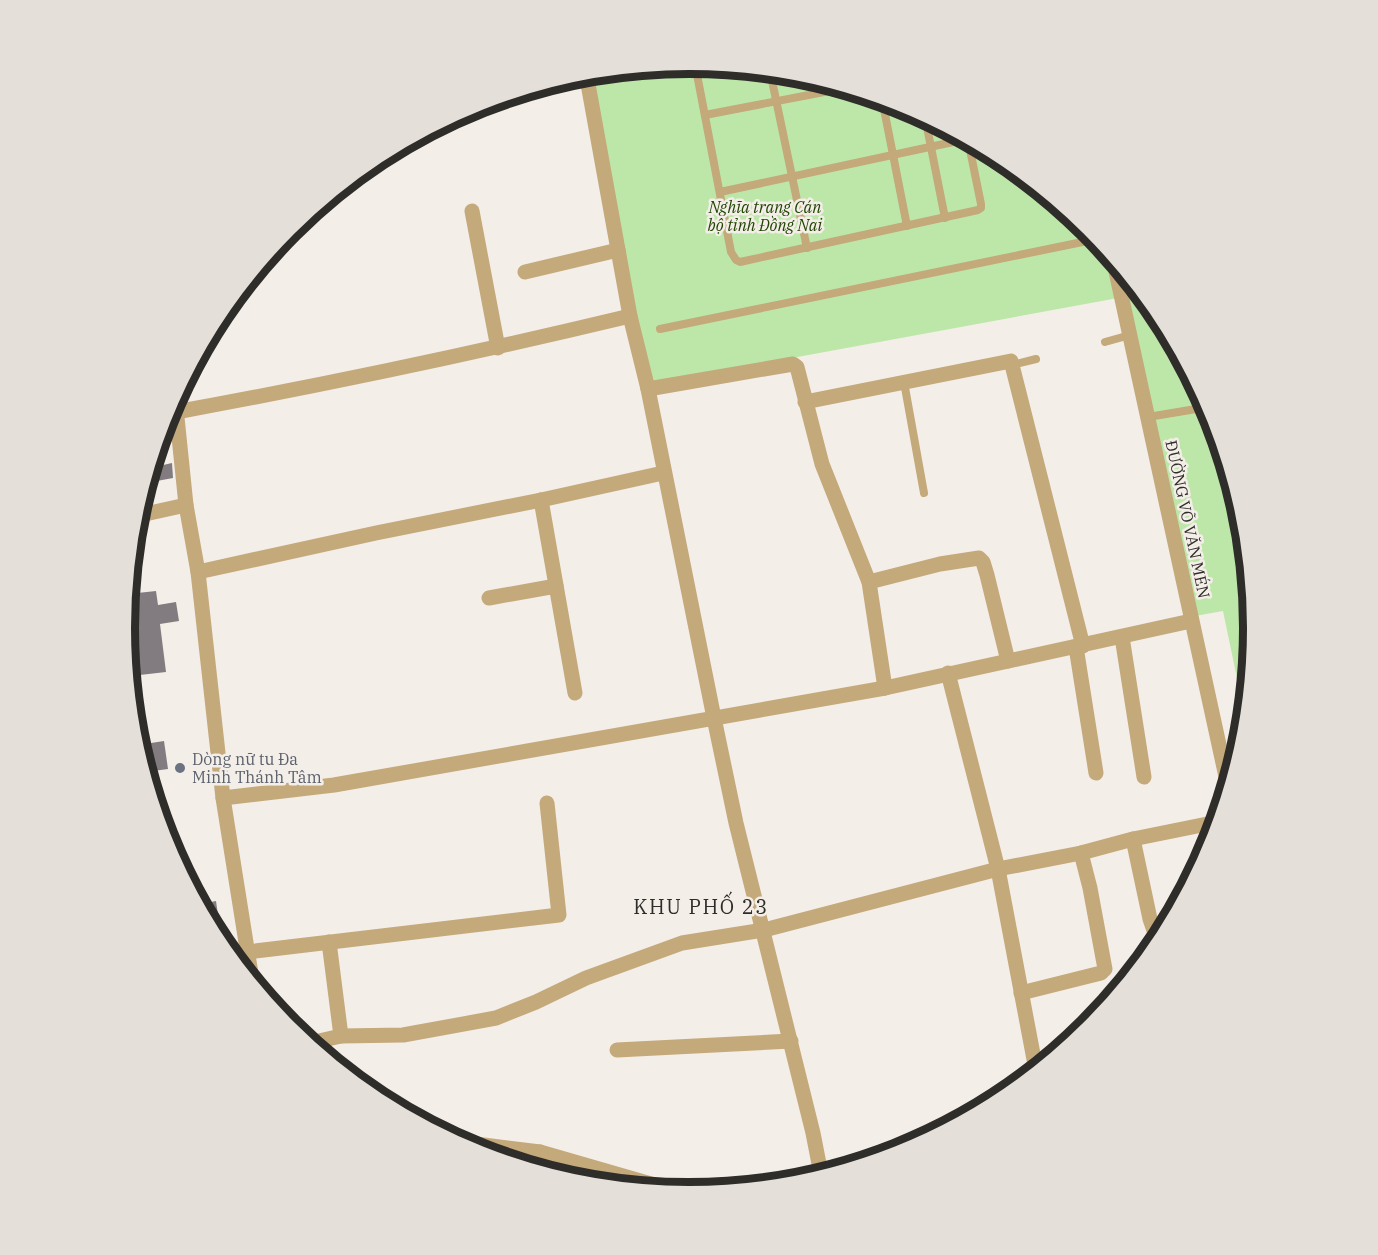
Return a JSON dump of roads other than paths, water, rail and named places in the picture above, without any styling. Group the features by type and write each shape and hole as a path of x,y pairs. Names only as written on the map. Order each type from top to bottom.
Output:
{"street":[{"path":"588,83 630,316 648,389 663,473 736,823 764,930 819,1166"},
{"path":"472,211 498,348"},
{"path":"525,272 618,250"},
{"name":"ĐƯỜNG VÕ VĂN MÉN","path":"1117,275 1224,770"},
{"path":"182,404 311,387 359,375 498,348 630,316"},
{"path":"805,402 1011,361 1079,646 1096,773"},
{"path":"648,389 793,364 797,367 822,464 869,582 885,688"},
{"path":"177,415 186,505 198,572 223,798 249,966"},
{"path":"198,572 663,473"},
{"path":"541,500 575,693"},
{"path":"147,514 186,505"},
{"path":"869,582 940,564 979,558 983,562 987,575 1008,661"},
{"path":"489,598 556,585"},
{"path":"223,798 334,785 885,688 1191,621"},
{"path":"1122,637 1144,777"},
{"path":"948,673 998,869 1034,1060"},
{"path":"247,952 559,915 561,911 547,803"},
{"path":"320,1041 341,1036 403,1035 496,1018 586,978 682,943 764,930 998,869 1081,853 1133,839 1207,824"},
{"path":"1133,839 1154,929"},
{"path":"1021,993 1105,969 1081,853"},
{"path":"329,942 341,1036"},
{"path":"617,1050 790,1041"},
{"path":"497,1147 540,1152 630,1178"},
{"path":"540,1152 542,1162"}],"lane":[{"path":"697,74 731,252 736,260 747,261 945,218 981,208 970,151"},
{"path":"772,80 807,248"},
{"path":"705,115 828,91"},
{"path":"884,110 907,226"},
{"path":"927,128 945,218"},
{"path":"720,192 955,142"},
{"path":"660,329 1086,241"},
{"path":"1105,342 1130,335"},
{"path":"1012,365 1036,359"},
{"path":"904,382 924,493"},
{"path":"1148,417 1198,409"}],"place":[{"name":"Dòng nữ tu Đa Minh Thánh Tâm","path":"180,768"}],"district":[{"name":"KHU PHỐ 23","path":"701,906"}],"park label":[{"name":"Nghĩa trang Cán bộ tỉnh Đồng Nai","path":"765,216"}]}
